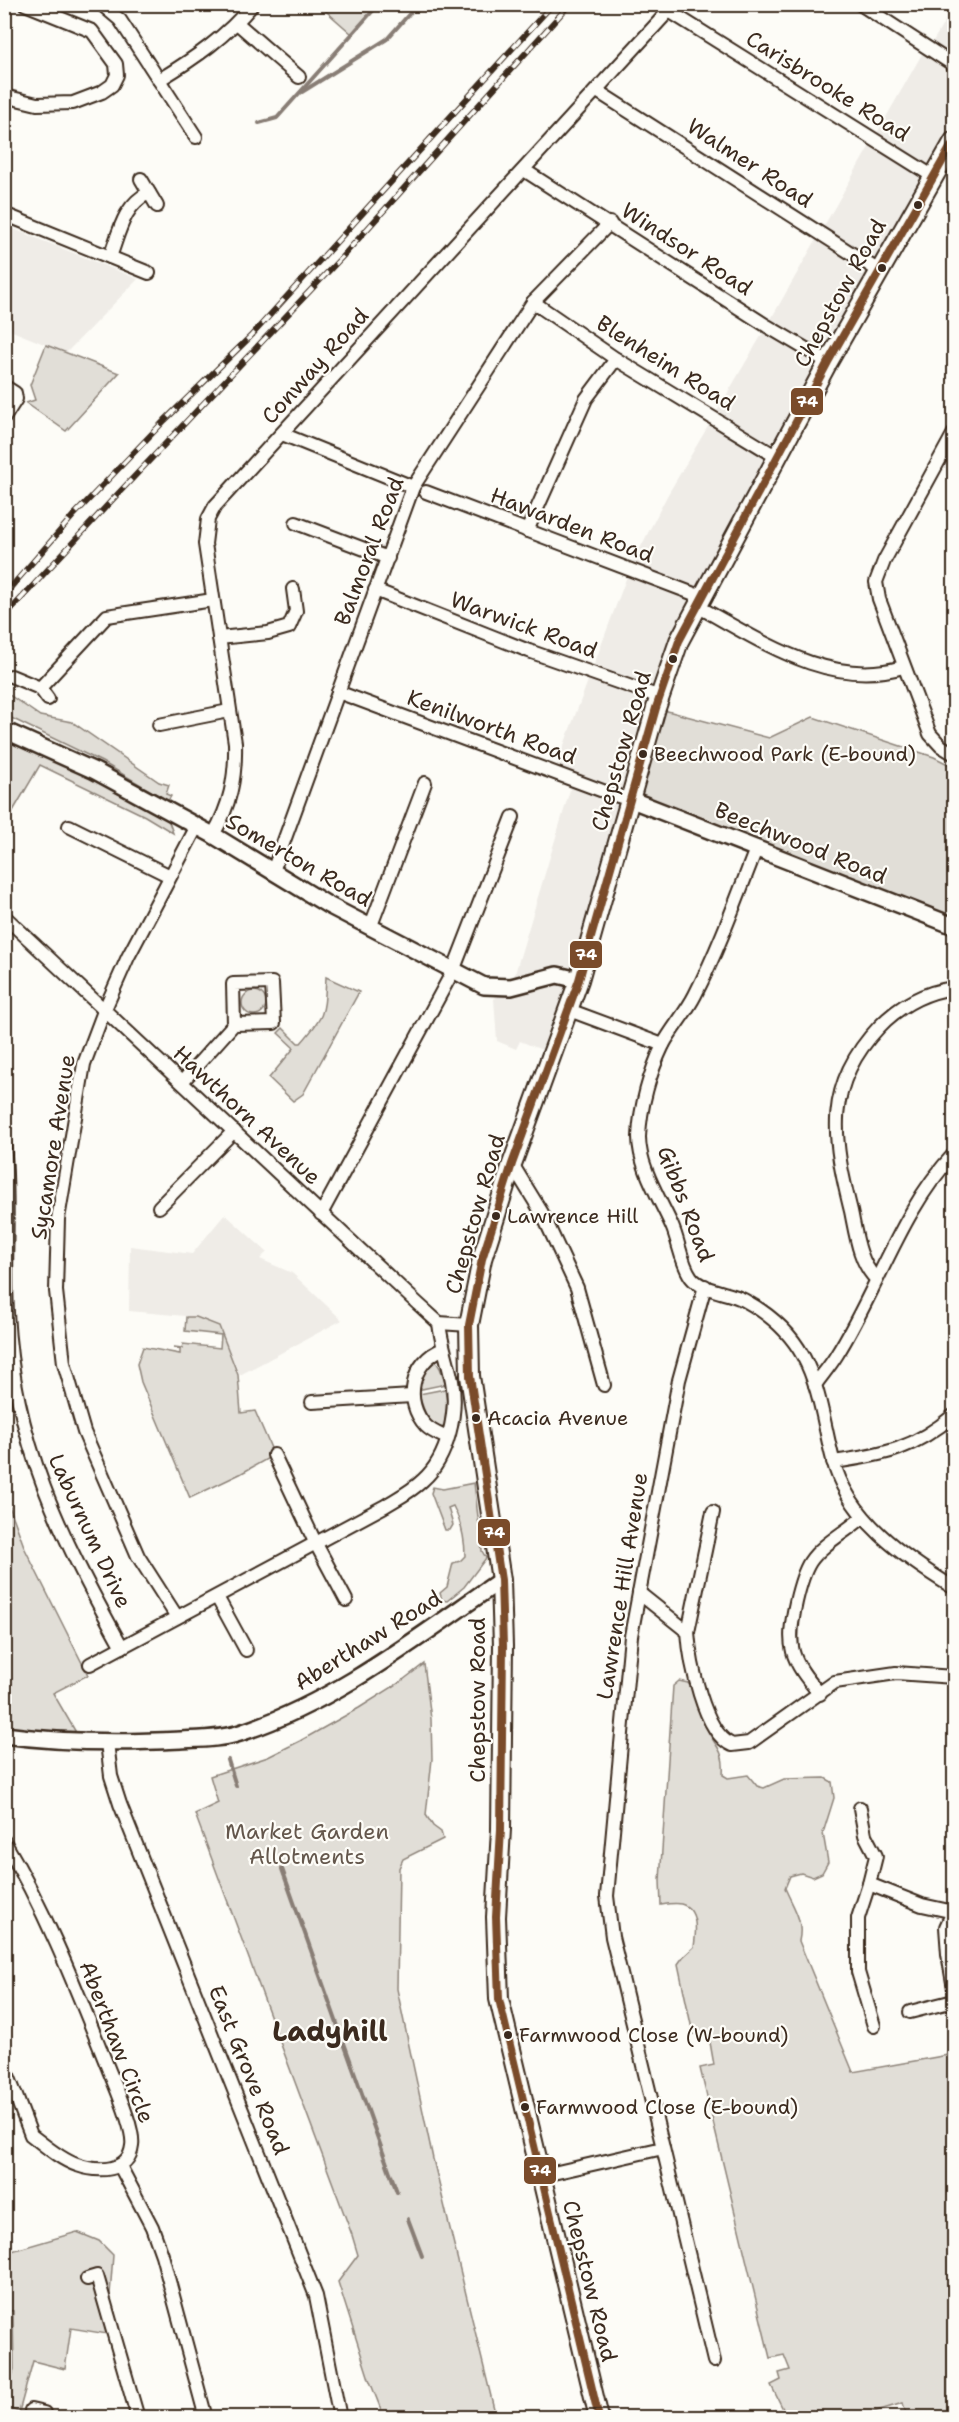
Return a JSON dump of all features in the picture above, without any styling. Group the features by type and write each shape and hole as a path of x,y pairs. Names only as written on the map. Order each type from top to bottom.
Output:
{"main road":[{"name":"Chepstow Road","path":"599,2418 499,1999 496,1917 501,1829 503,1646 501,1580 470,1376 469,1325 482,1259 513,1164 579,980 660,697 679,641 828,362 954,141"}],"street":[{"path":"4,96 37,104 73,103 95,95 112,85 117,75 116,64 92,31 25,4"},
{"path":"159,80 211,47 237,23 253,4"},
{"path":"860,4 954,65"},
{"path":"107,6 124,25 196,137"},
{"name":"Conway Road","path":"213,835 228,805 236,768 235,744 205,544 208,519 215,506 672,8"},
{"name":"Carisbrooke Road","path":"672,8 934,177"},
{"path":"237,23 299,77"},
{"name":"Walmer Road","path":"597,91 879,271"},
{"name":"Windsor Road","path":"524,170 610,223 767,326 828,362"},
{"path":"141,178 157,206"},
{"path":"110,257 129,209 138,199 149,193"},
{"path":"4,214 149,273"},
{"name":"Balmoral Road","path":"273,871 413,487 533,302 610,223"},
{"name":"Blenheim Road","path":"533,302 616,359 777,457"},
{"path":"527,531 586,399 616,359"},
{"path":"4,386 15,393 16,399 4,418"},
{"path":"954,433 884,561 876,582 879,599 903,668 930,734 940,746 954,754"},
{"path":"282,434 413,487"},
{"name":"Hawarden Road","path":"426,492 700,602 806,663 861,672 882,672 903,668"},
{"path":"296,524 388,558"},
{"path":"219,638 268,633 289,627 296,611 293,589"},
{"name":"Warwick Road","path":"375,590 529,651 660,697"},
{"path":"40,688 107,616 213,600"},
{"path":"11,676 40,688 48,699"},
{"name":"Kenilworth Road","path":"338,692 632,800"},
{"path":"159,725 229,711"},
{"name":"Somerton Road","path":"4,730 94,771 213,835 328,905 484,986 512,987 557,975 579,980"},
{"path":"370,928 425,783"},
{"name":"Beechwood Road","path":"632,800 954,926"},
{"path":"321,1214 453,971 513,817"},
{"path":"69,826 171,876"},
{"name":"Sycamore Avenue","path":"177,1617 138,1556 84,1432 63,1364 56,1291 58,1219 84,1064 128,957 197,826"},
{"name":"Gibbs Road","path":"756,849 723,933 694,997 663,1045 649,1083 642,1111 639,1139 646,1169 677,1236 688,1274 694,1281 744,1300 786,1331 803,1357 815,1385 833,1462 843,1489 862,1517 934,1576 953,1585"},
{"name":"Hawthorn Avenue","path":"4,916 439,1323"},
{"path":"182,1082 234,1024 233,984 272,983 274,1023 234,1024"},
{"path":"876,1279 869,1272 862,1257 843,1178 838,1146 837,1104 843,1080 853,1060 868,1039 905,1004 927,994 954,988"},
{"path":"569,1010 663,1045"},
{"path":"159,1207 234,1131"},
{"name":"Laburnum Drive","path":"4,1144 7,1182 5,1249 7,1314 18,1405 31,1456 52,1509 85,1581 122,1647"},
{"path":"815,1385 837,1355 921,1198 940,1169 954,1154"},
{"path":"513,1164 542,1213 577,1288 604,1385"},
{"name":"Lawrence Hill Avenue","path":"705,1286 679,1380 631,1636 607,1896 612,1937 714,2361"},
{"path":"90,1664 385,1506 424,1480 436,1462 447,1438 454,1408 454,1395 439,1323 469,1325"},
{"path":"443,1349 423,1362 417,1374 412,1396 425,1425 447,1438"},
{"path":"312,1402 412,1396"},
{"path":"833,1462 878,1456 899,1450 921,1440 954,1415"},
{"path":"274,1455 315,1542 346,1600"},
{"path":"713,1512 688,1632 689,1649 697,1684 711,1723 721,1738 736,1746 749,1743 835,1682 896,1673 954,1677"},
{"path":"820,1694 802,1673 790,1644 791,1626 799,1588 809,1563 862,1517"},
{"name":"Aberthaw Road","path":"4,1735 31,1739 152,1742 238,1734 299,1710 343,1686 501,1580"},
{"path":"639,1593 688,1632"},
{"path":"217,1597 246,1650"},
{"name":"East Grove Road","path":"107,1742 111,1776 120,1804 316,2296 340,2418"},
{"path":"860,1808 865,1835 876,1856 858,1918 858,1972 874,2026"},
{"name":"Aberthaw Circle","path":"4,1841 51,1931 117,2091 132,2134 129,2156 120,2166"},
{"path":"869,1884 922,1905 954,1912 946,1927 954,1989"},
{"path":"910,2012 954,2001"},
{"path":"4,2065 31,2135 75,2164 93,2169 120,2166 152,2227 162,2255 206,2418"},
{"path":"540,2176 663,2148"},
{"path":"87,2279 97,2276 138,2418"},
{"path":"31,2410 44,2413 44,2418"}],"shaded area":[{"path":"954,6 954,141 697,606 552,1054 520,1041 516,1049 497,1041 494,999 511,987 573,780 554,772 630,568 667,496 926,47 929,48"},
{"path":"4,225 138,279 66,353 5,328"},
{"path":"225,1214 267,1252 260,1259 292,1273 342,1320 240,1375 218,1326 196,1317 129,1311 130,1246 192,1254"}],"green space":[{"path":"319,5 379,5 352,34"},
{"path":"46,345 119,373 66,431 26,403 35,400 30,385"},
{"path":"5,692 40,716 72,722 159,782 169,785 166,794 171,796 168,801 102,762 5,715"},
{"path":"656,708 769,738 813,717 934,757 954,767 954,926 632,800"},
{"path":"4,734 74,768 168,819 173,833 145,816 40,765 10,816 5,812"},
{"path":"326,977 359,992 303,1094 293,1101 269,1078 294,1048 278,1033 283,1028 298,1043 301,1043 322,1013"},
{"path":"254,991 262,995 266,1003 262,1011 254,1015 246,1011 242,1003 246,995"},
{"path":"186,1317 196,1317 219,1326 238,1375 241,1413 255,1411 274,1455 190,1498 141,1382 137,1364 143,1347 180,1354 180,1349 174,1347 182,1348 183,1344 220,1348 221,1335 185,1331"},
{"path":"434,1358 446,1384 417,1390 419,1378"},
{"path":"445,1389 447,1402 444,1428 433,1424 430,1420 424,1411 419,1394"},
{"path":"474,1483 482,1551 486,1558 464,1587 447,1601 442,1600 440,1593 447,1587 453,1563 465,1556 464,1543 453,1506 448,1508 453,1525 450,1530 445,1530 431,1493 433,1487 443,1489"},
{"path":"4,1492 25,1549 88,1675 53,1693 81,1741 5,1735"},
{"name":"Market Garden Allotments","path":"424,1664 431,1719 432,1759 426,1815 433,1826 441,1832 443,1839 403,1859 399,1868 397,1989 433,2159 496,2417 384,2417 369,2379 338,2282 358,2255 352,2235 195,1814 218,1803 210,1776 268,1757 300,1741 359,1708"},
{"path":"679,1681 688,1683 695,1693 709,1734 721,1753 723,1775 728,1778 748,1775 757,1786 764,1788 784,1779 825,1778 832,1782 834,1798 823,1833 828,1862 822,1873 813,1877 801,1873 790,1876 785,1888 799,1920 799,1941 853,2072 954,2054 954,2417 907,2417 903,2403 857,2417 787,2417 771,2385 781,2380 779,2373 790,2370 784,2355 770,2358 700,2068 714,2065 708,2031 693,2034 678,1964 694,1947 694,1916 687,1907 681,1904 661,1905 660,1880 673,1686"},
{"path":"77,2232 99,2241 113,2255 107,2334 71,2328 65,2369 33,2361 19,2412 5,2407 14,2369 13,2311 5,2310 5,2253"}],"waterway":[{"path":"259,123 277,118 379,4"},
{"path":"302,92 387,39 418,4"},
{"path":"228,1760 236,1786"},
{"path":"282,1869 397,2192"},
{"path":"408,2219 422,2256"}],"railway":[{"path":"4,595 73,516 165,420 250,337 553,4"},
{"path":"4,617 342,257 570,4"}],"transit line":[{"name":"74","path":"599,2418 499,1999 496,1917 501,1829 503,1646 501,1580 470,1376 469,1325 482,1259 512,1164 579,980 656,708 679,641 828,362 954,141"}],"place":[{"name":"Beechwood Park (E-bound)","path":"643,754"},
{"name":"Lawrence Hill","path":"496,1216"},
{"name":"Acacia Avenue","path":"476,1418"},
{"name":"Farmwood Close (W-bound)","path":"508,2035"},
{"name":"Farmwood Close (E-bound)","path":"525,2107"}],"district":[{"name":"Ladyhill","path":"330,2031"}]}
